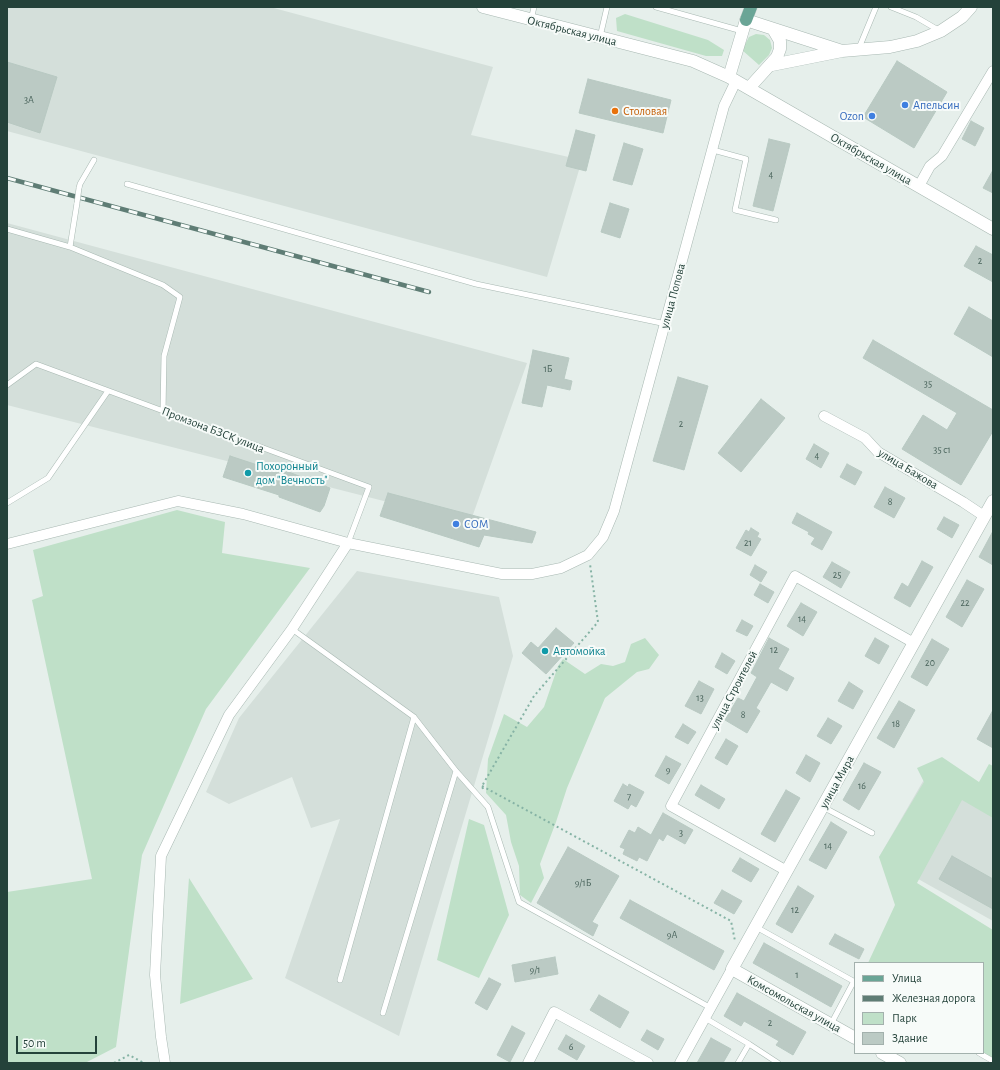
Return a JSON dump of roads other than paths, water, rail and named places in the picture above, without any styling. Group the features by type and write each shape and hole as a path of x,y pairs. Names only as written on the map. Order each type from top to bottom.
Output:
{"main road":[{"path":"745,26 750,7"}],"street":[{"name":"Октябрьская улица","path":"483,7 693,61 733,79 993,229"},
{"path":"772,65 842,51 890,47 910,42 941,31 962,17 970,7"},
{"path":"733,79 745,26 773,29 842,51"},
{"path":"749,88 772,65 780,49 780,41 773,29"},
{"path":"919,186 930,166 942,156 993,71"},
{"name":"улица Попова","path":"348,543 502,574 532,574 561,568 588,555 603,538 614,512 724,106 733,79"},
{"name":"улица Бажова","path":"824,416 865,438 878,452 989,519"},
{"path":"7,544 178,501 243,514 348,543 292,629 229,715 161,856 155,975 165,1063"},
{"name":"улица Мира","path":"680,1063 914,643 989,519 993,501"},
{"name":"улица Строителей","path":"787,871 671,806 795,576 914,643"},
{"name":"Комсомольская улица","path":"732,970 854,1037"},
{"path":"528,1063 554,1012 648,1063"},
{"path":"884,1054 900,1063"}],"lane":[{"path":"531,20 534,7"},
{"path":"599,38 607,7"},
{"path":"656,7 745,26"},
{"path":"858,50 876,7"},
{"path":"891,7 916,17 941,31"},
{"path":"713,150 746,159 735,210 776,220"},
{"path":"70,247 80,184 94,160"},
{"path":"127,184 476,284 666,324"},
{"path":"7,229 70,247 163,285 180,297 164,356 162,411"},
{"name":"Промзона БЗСК улица","path":"7,385 36,364 369,488 348,543"},
{"path":"7,503 48,478 108,391"},
{"path":"292,629 414,717 456,771 488,807 518,902 711,1008"},
{"path":"340,980 414,717"},
{"path":"383,1013 456,771"},
{"path":"823,807 872,832"},
{"path":"756,927 854,981 831,1024"},
{"path":"705,1018 778,1063"},
{"path":"738,1063 749,1044"},
{"path":"981,1054 993,1061"}],"railway":[{"path":"7,178 429,292"}],"place":[{"name":"Апельсин","path":"905,105"},
{"name":"Столовая","path":"615,111"},
{"name":"Ozon","path":"872,116"},
{"name":"Похоронный дом \"Вечность\"","path":"248,473"},
{"name":"СОМ","path":"456,524"},
{"name":"Автомойка","path":"545,651"}]}
